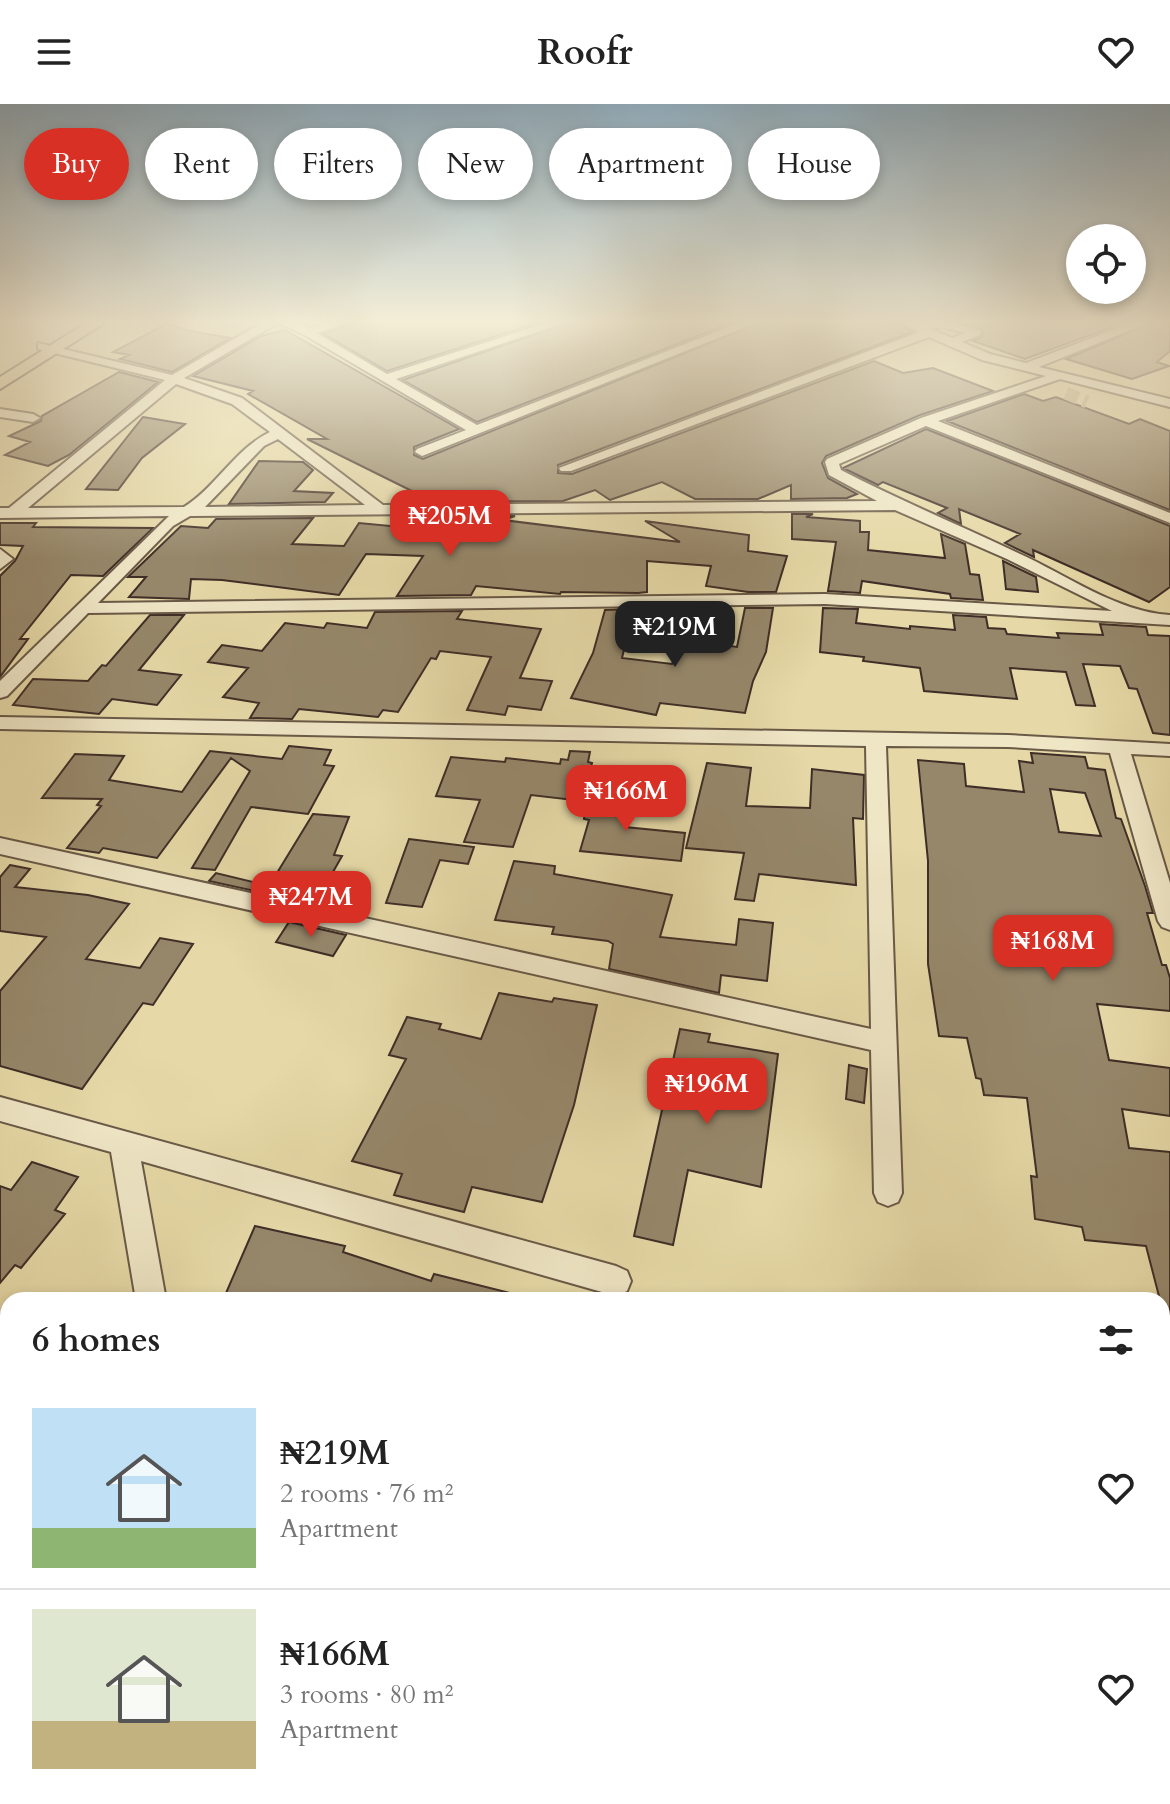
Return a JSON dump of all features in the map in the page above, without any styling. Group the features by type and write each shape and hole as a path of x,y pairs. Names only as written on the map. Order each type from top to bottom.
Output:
{"street":[{"path":"7,513 149,399"},
{"path":"232,399 379,509"},
{"path":"423,399 477,431"},
{"path":"422,452 557,399"},
{"path":"566,468 733,399"},
{"path":"989,399 926,421 832,462 834,472 897,505 1013,556 1139,618"},
{"path":"1110,401 1115,399"},
{"path":"0,413 33,418"},
{"path":"926,421 1170,518"},
{"path":"0,692 180,513 205,500 259,443 277,434"},
{"path":"7,513 897,505"},
{"path":"0,554 5,559 0,564"},
{"path":"86,608 825,599 1170,620"},
{"path":"0,723 1008,741 1170,750"},
{"path":"876,740 888,1193"},
{"path":"1119,748 1170,921"},
{"path":"0,846 885,1043"},
{"path":"0,1109 616,1281"},
{"path":"124,1144 150,1292"}],"building":[{"path":"71,399 137,399 69,455 48,466 5,455 30,442 9,436 41,421 42,416"},
{"path":"257,399 407,399 459,429 414,447 414,455 423,459 570,399 733,399 558,465 558,473 572,474 772,399 968,399 920,415 826,456 822,463 828,478 857,494 847,498 791,499 791,485 758,499 695,499 662,482 610,500 595,490 563,501 411,502 400,496 424,497 307,439 327,439"},
{"path":"437,399 535,399 477,422"},
{"path":"1009,399 1062,399 1129,424 1140,419 1170,431 1170,510 947,421"},
{"path":"143,417 185,424 142,458 118,490 86,489"},
{"path":"926,429 1170,526 1170,587 1149,602 1033,550 1034,557 1005,543 1020,534 959,509 961,524 938,513 947,508 883,482 878,485 843,468"},
{"path":"259,461 303,462 313,470 294,491 333,493 325,502 229,504"},
{"path":"792,514 860,521 860,532 869,532 868,550 945,558 941,534 965,544 970,574 979,575 983,600 951,598 950,594 862,581 860,593 828,591 836,542 792,539"},
{"path":"515,516 503,520 680,542 645,521 749,535 748,551 787,556 776,592 706,586 711,566 647,561 647,592 560,594 476,586 471,595 397,596 423,556 366,554 339,595 191,579 189,599 129,597 146,577 128,577 181,526 208,528 216,519 313,518 292,544 344,546 359,523 485,535 445,517"},
{"path":"0,523 36,523 33,527 153,528 103,576 71,575 20,639 28,639 0,677 0,576 15,561 23,546 0,545"},
{"path":"1003,561 1036,577 1038,592 1006,589"},
{"path":"745,608 773,608 766,652 753,681 745,713 660,703 656,715 571,698 593,653 605,610 634,609 622,658 672,664 681,639 737,647"},
{"path":"823,608 858,609 856,623 910,629 910,626 955,630 953,615 986,617 988,628 1005,629 1007,634 1059,638 1057,633 1103,635 1100,624 1146,627 1148,635 1170,636 1170,735 1153,733 1137,689 1129,688 1120,666 1083,664 1095,706 1076,705 1066,672 1010,668 1017,699 924,691 920,668 820,652"},
{"path":"462,611 457,619 541,629 520,678 552,681 541,710 508,706 505,715 467,710 491,657 440,651 436,659 431,658 398,712 383,710 378,717 299,709 292,719 250,718 259,703 223,697 248,668 208,662 222,645 262,651 285,623 324,628 327,623 367,628 375,612"},
{"path":"150,615 184,615 139,670 181,675 157,705 112,699 99,714 13,705 33,679 88,681 102,665 106,666"},
{"path":"289,746 331,750 324,765 334,766 308,814 251,807 215,870 192,868 250,771 231,758 157,858 103,848 99,853 67,848 101,806 97,805 102,799 42,798 75,754 124,756 109,780 182,792 210,751 282,759"},
{"path":"570,751 590,752 588,762 592,763 582,801 531,795 513,847 464,842 480,800 436,796 451,757 505,762 506,758 560,764 561,759 568,760"},
{"path":"1031,753 1085,757 1088,768 1105,770 1116,818 1121,819 1153,913 1147,913 1162,965 1166,965 1170,978 1170,1011 1097,1004 1109,1060 1170,1068 1170,1116 1122,1109 1129,1148 1170,1152 1170,1292 1158,1292 1146,1246 1085,1240 1082,1227 1035,1219 1031,1176 1037,1177 1027,1098 984,1095 981,1079 976,1078 967,1038 939,1036 928,964 928,861 918,760 964,764 966,786 1024,792 1019,761 1033,763","holes":["1050,789 1085,793 1101,836 1059,832"]},
{"path":"707,763 751,768 746,806 810,808 812,769 864,775 863,819 853,818 856,885 759,874 754,901 735,899 744,853 686,848"},
{"path":"587,797 628,799 625,827 685,833 681,861 580,851 589,820 584,819"},
{"path":"313,814 349,817 334,855 342,856 320,895 364,905 359,914 209,881 216,873 269,886"},
{"path":"409,839 474,847 468,864 440,860 422,907 386,903"},
{"path":"514,861 555,866 554,874 672,895 660,937 736,945 739,919 773,923 767,981 721,975 719,993 609,969 613,944 608,941 552,934 554,927 495,920"},
{"path":"10,865 30,869 15,887 88,895 129,904 86,959 140,968 160,938 193,944 153,1005 143,1003 82,1089 0,1066 0,991 46,937 0,931 0,877"},
{"path":"289,922 346,935 333,956 276,942"},
{"path":"499,993 552,1002 554,998 597,1005 574,1105 542,1202 472,1187 464,1212 394,1195 402,1174 352,1161 406,1059 389,1055 407,1017 441,1024 439,1029 481,1039"},
{"path":"680,1029 710,1034 708,1042 778,1054 761,1187 688,1170 673,1245 634,1236"},
{"path":"849,1065 867,1069 864,1103 846,1099"},
{"path":"32,1162 78,1177 55,1210 65,1214 21,1268 15,1265 0,1283 0,1186 11,1190"},
{"path":"255,1226 345,1246 343,1252 431,1281 434,1274 506,1292 226,1292"}],"tunnel":[{"path":"1081,399 1087,402"}]}
